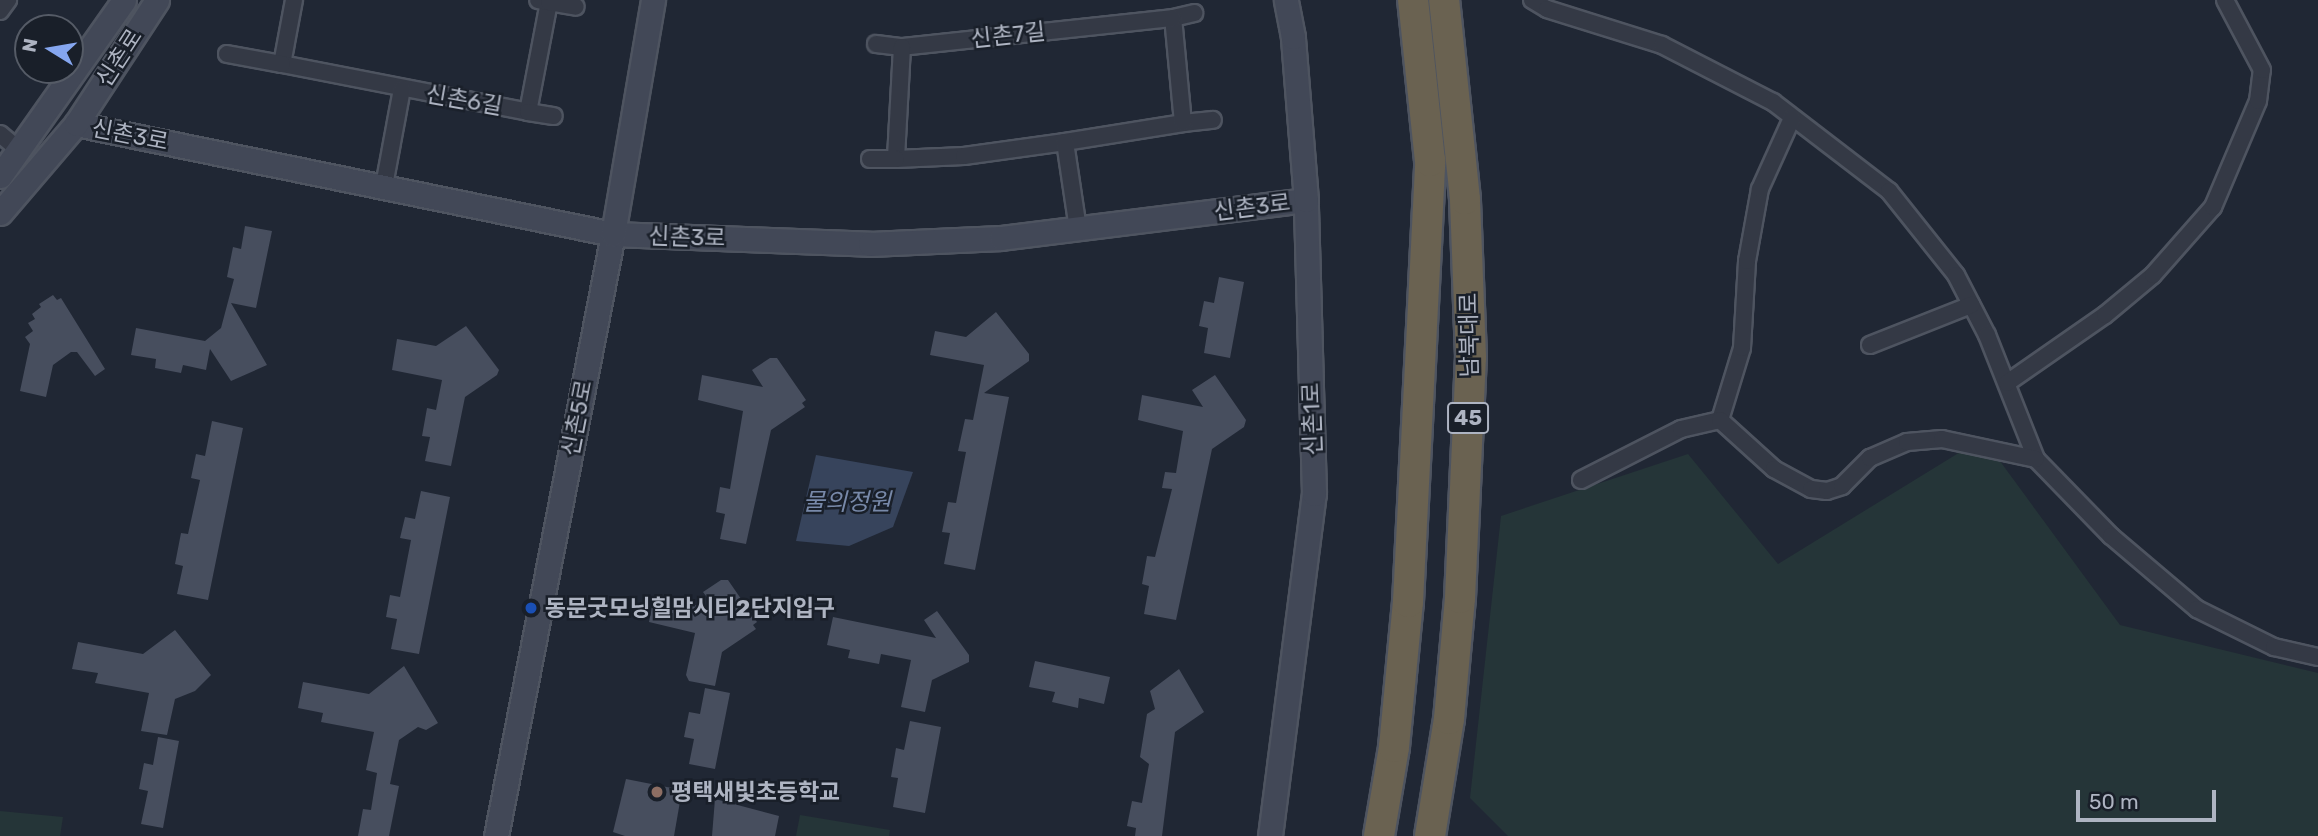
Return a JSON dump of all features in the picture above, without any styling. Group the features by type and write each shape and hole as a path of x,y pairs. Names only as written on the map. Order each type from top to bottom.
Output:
{"highway":[{"path":"1397,0 1405,43 1421,74"},
{"name":"남북대로","path":"1379,836 1394,747 1408,602 1430,161 1413,0"},
{"name":"남북대로","path":"1430,836 1449,719 1460,597 1471,357 1465,199 1444,0"},
{"path":"1448,34 1452,0"}],"street":[{"path":"0,11 8,0"},
{"name":"신촌로","path":"0,176 124,0"},
{"name":"신촌로","path":"0,213 76,124 157,0"},
{"path":"282,64 294,0"},
{"name":"신촌5로","path":"496,836 613,234 653,0"},
{"name":"신촌1로","path":"1270,836 1314,494 1306,200 1293,37 1286,0"},
{"path":"1532,0 1546,9 1662,46 1773,103 1889,191 1956,275 2007,383 2036,459 2111,536 2197,609 2274,647 2318,657"},
{"path":"2007,383 2105,315 2153,275 2213,207 2258,102 2262,70 2225,0"},
{"path":"544,1 576,7"},
{"name":"신촌6길","path":"228,54 528,112 544,1"},
{"name":"신촌7길","path":"876,44 902,47 1173,18 1194,13"},
{"path":"1173,18 1183,122"},
{"path":"896,159 902,47"},
{"name":"신촌6길","path":"384,186 402,89"},
{"path":"528,112 554,116"},
{"path":"1720,420 1742,348 1747,261 1760,189 1793,118"},
{"path":"870,159 964,156 1183,122 1213,120"},
{"name":"신촌3로","path":"76,124 613,234 870,244 1001,238 1306,200"},
{"path":"0,134 19,150"},
{"path":"1065,142 1078,229"},
{"path":"1870,345 1971,305"},
{"path":"1720,420 1774,469 1811,489 1827,491 1842,486 1870,458 1907,442 1942,439 2036,459"},
{"path":"1581,480 1681,429 1720,420"}],"shaded area":[{"path":"1983,438 2120,625 2318,673 2318,836 1508,836 1470,798 1501,516 1688,454 1778,564"},
{"path":"0,811 63,817 60,836 0,836"},
{"path":"800,815 890,830 889,836 796,836"}],"water":[{"name":"물의정원","path":"816,455 913,472 893,527 849,546 796,541"}],"building":[{"path":"245,226 272,231 256,308 231,303 267,365 231,381 210,349 206,370 183,365 181,373 155,368 156,359 131,355 136,328 205,341 221,328 234,279 227,277 233,247 241,249"},
{"path":"1219,277 1244,282 1230,358 1204,353 1208,328 1199,326 1204,301 1214,303"},
{"path":"53,295 57,300 61,298 105,369 95,376 77,352 71,352 53,365 46,397 20,391 30,344 25,337 33,331 28,323 35,319 32,314 41,307 39,304"},
{"path":"996,312 1029,354 1029,361 984,393 1009,397 975,570 944,564 950,533 942,532 948,502 956,503 966,452 958,451 965,419 973,420 984,365 930,355 935,331 966,337"},
{"path":"466,326 499,370 497,375 465,397 451,466 425,461 430,437 422,436 427,408 436,410 442,380 392,370 397,339 436,346"},
{"path":"770,358 777,358 806,400 802,403 805,407 771,430 746,544 720,539 725,514 716,512 720,487 730,489 743,411 698,400 702,375 763,387 752,370"},
{"path":"1215,375 1246,420 1244,427 1212,449 1176,620 1144,614 1149,586 1142,584 1147,556 1155,557 1172,489 1162,488 1165,472 1176,473 1183,431 1138,420 1142,395 1203,407 1192,390"},
{"path":"212,421 243,428 208,600 177,594 183,566 175,564 181,533 188,534 200,480 191,478 196,454 205,456"},
{"path":"421,491 450,497 419,654 391,649 397,619 386,617 390,595 400,597 411,540 400,538 405,517 415,519"},
{"path":"721,580 728,580 757,622 753,625 756,629 722,652 715,686 689,681 686,675 695,633 649,622 654,597 716,609 703,592"},
{"path":"937,611 969,655 969,662 932,680 925,712 901,707 911,660 881,654 879,664 848,658 850,650 827,645 833,617 936,638 924,620"},
{"path":"175,630 211,675 195,691 175,699 167,735 141,731 149,693 95,683 98,673 72,669 78,642 143,654"},
{"path":"1035,661 1110,677 1104,704 1079,698 1078,708 1052,702 1055,692 1029,687"},
{"path":"404,666 438,723 426,730 418,727 399,740 390,784 399,786 389,836 358,836 363,809 371,810 377,773 366,770 374,732 321,722 323,713 298,708 303,682 369,694"},
{"path":"1179,669 1204,712 1175,732 1162,836 1135,836 1136,828 1127,826 1132,801 1142,803 1149,764 1140,757 1147,714 1155,709 1150,691"},
{"path":"705,688 730,693 715,769 689,764 694,739 684,737 689,712 700,714"},
{"path":"910,721 941,727 925,813 893,807 898,778 891,777 896,748 904,750"},
{"path":"158,737 179,741 163,828 141,824 148,791 139,789 144,763 153,765"},
{"path":"626,779 682,790 674,836 625,836 613,832"},
{"path":"715,799 779,816 775,836 712,836"}],"place":[{"name":"동문굿모닝힐맘시티2단지입구","path":"531,608"},
{"name":"평택새빛초등학교","path":"657,792"}]}
